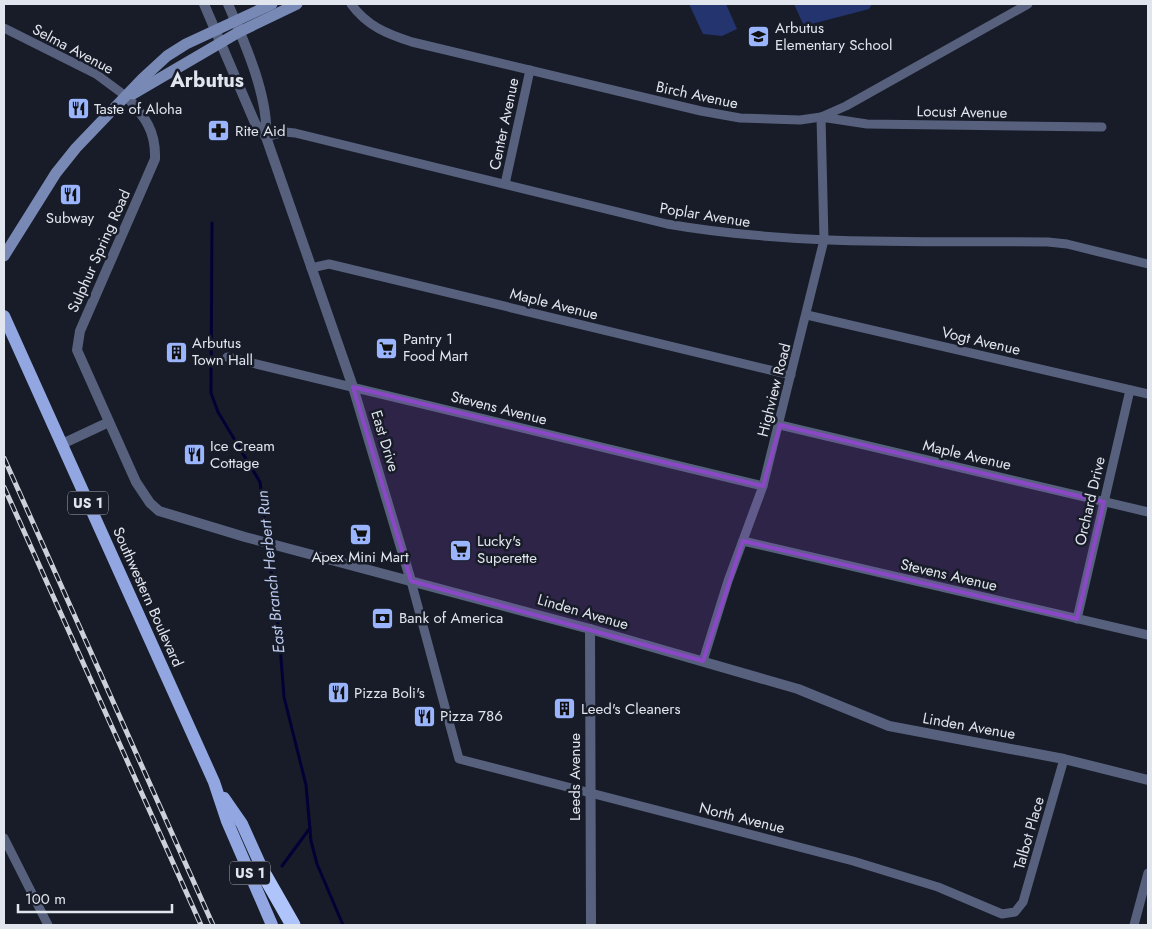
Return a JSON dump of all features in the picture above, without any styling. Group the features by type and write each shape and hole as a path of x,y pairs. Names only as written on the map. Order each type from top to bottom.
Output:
{"highway":[{"path":"265,876 294,925"}],"main road":[{"path":"4,256 56,173 76,148 127,98 142,79 167,56 215,29 272,4"},
{"path":"127,98 239,32 297,4"},
{"name":"Southwestern Boulevard","path":"4,316 214,782 227,821 272,925"},
{"name":"Southwestern Boulevard","path":"214,782 242,824 287,925"}],"street":[{"name":"East Drive","path":"204,4 255,123 266,137 353,387 412,581 459,759"},
{"name":"East Drive","path":"228,4 239,32 267,122 266,137"},
{"name":"Birch Avenue","path":"351,4 366,22 391,35 701,111 740,118 800,120 821,117 871,94 1028,4"},
{"name":"Selma Avenue","path":"4,28 96,74 127,98"},
{"name":"Center Avenue","path":"505,184 530,70"},
{"name":"Sulphur Spring Road","path":"109,422 81,360 78,340 155,159 153,133 141,113 127,98"},
{"name":"Locust Avenue","path":"821,117 867,124 1102,127"},
{"name":"Highview Road","path":"703,661 763,486 780,425 824,240 821,117"},
{"name":"Poplar Avenue","path":"266,137 285,132 295,133 667,224 710,232 766,238 824,240 1048,242 1067,244 1148,264"},
{"name":"Maple Avenue","path":"311,268 329,264 791,375"},
{"name":"Vogt Avenue","path":"807,315 1148,394"},
{"name":"Stevens Avenue","path":"227,357 763,486"},
{"name":"Orchard Drive","path":"1077,619 1130,390"},
{"path":"62,444 109,422"},
{"name":"Linden Avenue","path":"109,422 136,482 150,504 171,516 703,661 798,689 889,726 1064,759 1148,780"},
{"name":"Maple Avenue","path":"780,425 1148,512"},
{"name":"Stevens Avenue","path":"744,541 1148,636"},
{"name":"Leeds Avenue","path":"590,629 589,793 591,925"},
{"name":"North Avenue","path":"459,759 853,861 938,887 1002,914 1015,912"},
{"name":"Talbot Place","path":"1015,912 1023,902 1064,759"},
{"path":"4,838 48,925"},
{"path":"1134,925 1148,873"}],"highlighted area":[{"path":"353,387 763,486 780,425 1104,502 1077,619 743,541 703,661 411,581"}],"shaded area":[{"path":"689,4 726,4 737,29 722,36 703,34"},
{"path":"794,4 872,4 869,9 804,26"}],"waterway":[{"name":"East Branch Herbert Run","path":"212,223 211,393 218,412 260,482 279,633 284,697 306,785 311,841 317,864 343,925"},
{"path":"282,866 310,828"}],"railway":[{"path":"4,458 213,925"},
{"path":"4,487 201,925"}],"place":[{"name":"Arbutus Elementary School","path":"759,37"},
{"name":"Taste of Aloha","path":"78,109"},
{"name":"Rite Aid","path":"219,131"},
{"name":"Subway","path":"70,195"},
{"name":"Pantry 1 Food Mart","path":"387,348"},
{"name":"Arbutus Town Hall","path":"176,352"},
{"name":"Ice Cream Cottage","path":"194,455"},
{"name":"Apex Mini Mart","path":"360,534"},
{"name":"Lucky's Superette","path":"461,550"},
{"name":"Bank of America","path":"383,618"},
{"name":"Pizza Boli's","path":"338,693"},
{"name":"Leed's Cleaners","path":"565,709"},
{"name":"Pizza 786","path":"424,716"}],"district":[{"name":"Arbutus","path":"207,80"}]}
